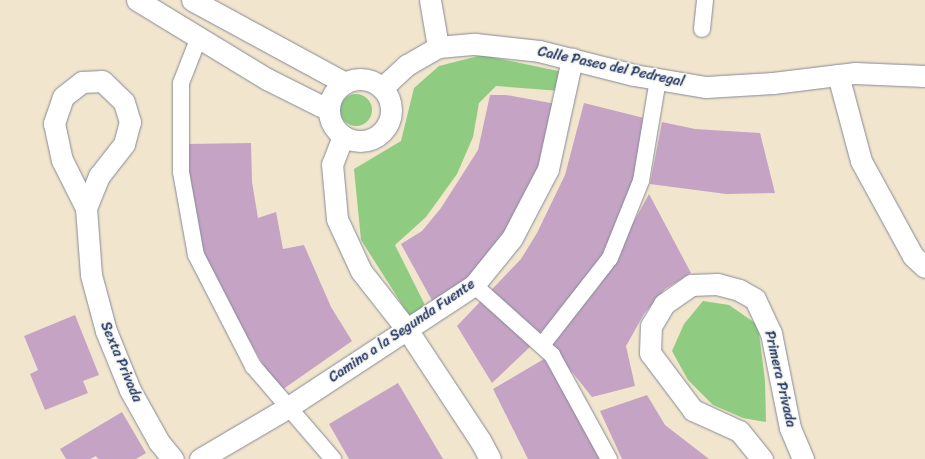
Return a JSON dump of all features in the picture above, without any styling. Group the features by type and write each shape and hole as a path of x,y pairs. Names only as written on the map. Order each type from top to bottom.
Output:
{"street":[{"path":"192,0 285,52 345,83"},
{"path":"430,0 438,47"},
{"path":"702,29 705,0"},
{"path":"146,2 267,79 329,110"},
{"path":"200,37 181,83 181,172 196,255 253,366 287,408 333,459"},
{"name":"Calle Paseo del Pedregal","path":"382,88 407,65 438,47 476,44 539,51 572,60 658,79 706,87 773,83 855,73 925,76"},
{"path":"267,79 285,52"},
{"name":"Camino a la Segunda Fuente","path":"200,459 287,408 408,331 474,285 512,238 548,169 572,60"},
{"path":"838,75 861,161 913,256 925,267"},
{"path":"364,79 382,88 389,99 391,112 388,124 380,134 368,140 355,140 343,136 336,129 329,110 334,94 345,83 364,79"},
{"path":"542,345 610,258 641,181 658,79"},
{"name":"Sexta Privada","path":"86,208 99,176 124,144 130,122 124,102 102,81 82,82 63,97 54,123 62,160 86,208 91,274 106,331 130,390 159,442 173,459"},
{"path":"343,136 332,164 337,219 361,271 408,331 480,440 490,459"},
{"name":"Primera Privada","path":"762,459 739,431 693,410 650,353 650,326 664,304 691,285 717,284 739,290 756,299 771,333 790,428 803,459"},
{"path":"474,285 552,355 609,459"}],"green space":[{"path":"482,55 563,72 561,91 496,86 479,103 473,137 457,174 426,217 395,245 428,311 412,320 361,240 354,169 401,141 414,88 439,66"},
{"path":"353,94 359,94 369,101 372,110 371,116 365,123 359,126 353,126 343,119 340,113 340,107 347,97"},
{"path":"703,301 729,305 758,325 765,381 766,422 743,418 713,405 688,380 672,351 684,324"}],"building":[{"path":"490,95 506,95 556,104 550,140 526,204 471,278 434,304 401,244 422,231 441,208 478,150"},
{"path":"584,103 648,119 630,201 615,239 551,327 492,383 457,326 521,259 537,233 565,175"},
{"path":"662,122 695,129 760,133 775,193 726,194 650,184"},
{"path":"251,143 252,182 258,218 276,212 283,249 304,245 331,307 352,341 279,392 208,269 196,227 190,186 188,144"},
{"path":"649,194 691,273 665,289 644,314 626,346 635,386 592,397 551,346 598,287"},
{"path":"75,315 99,375 83,381 88,393 45,410 30,374 38,370 24,336"},
{"path":"549,356 603,459 528,459 493,389"},
{"path":"398,383 443,459 349,459 329,424"},
{"path":"647,395 665,425 709,459 622,459 600,411"},
{"path":"122,412 146,453 136,459 98,459 96,456 90,459 66,459 60,449"}]}
